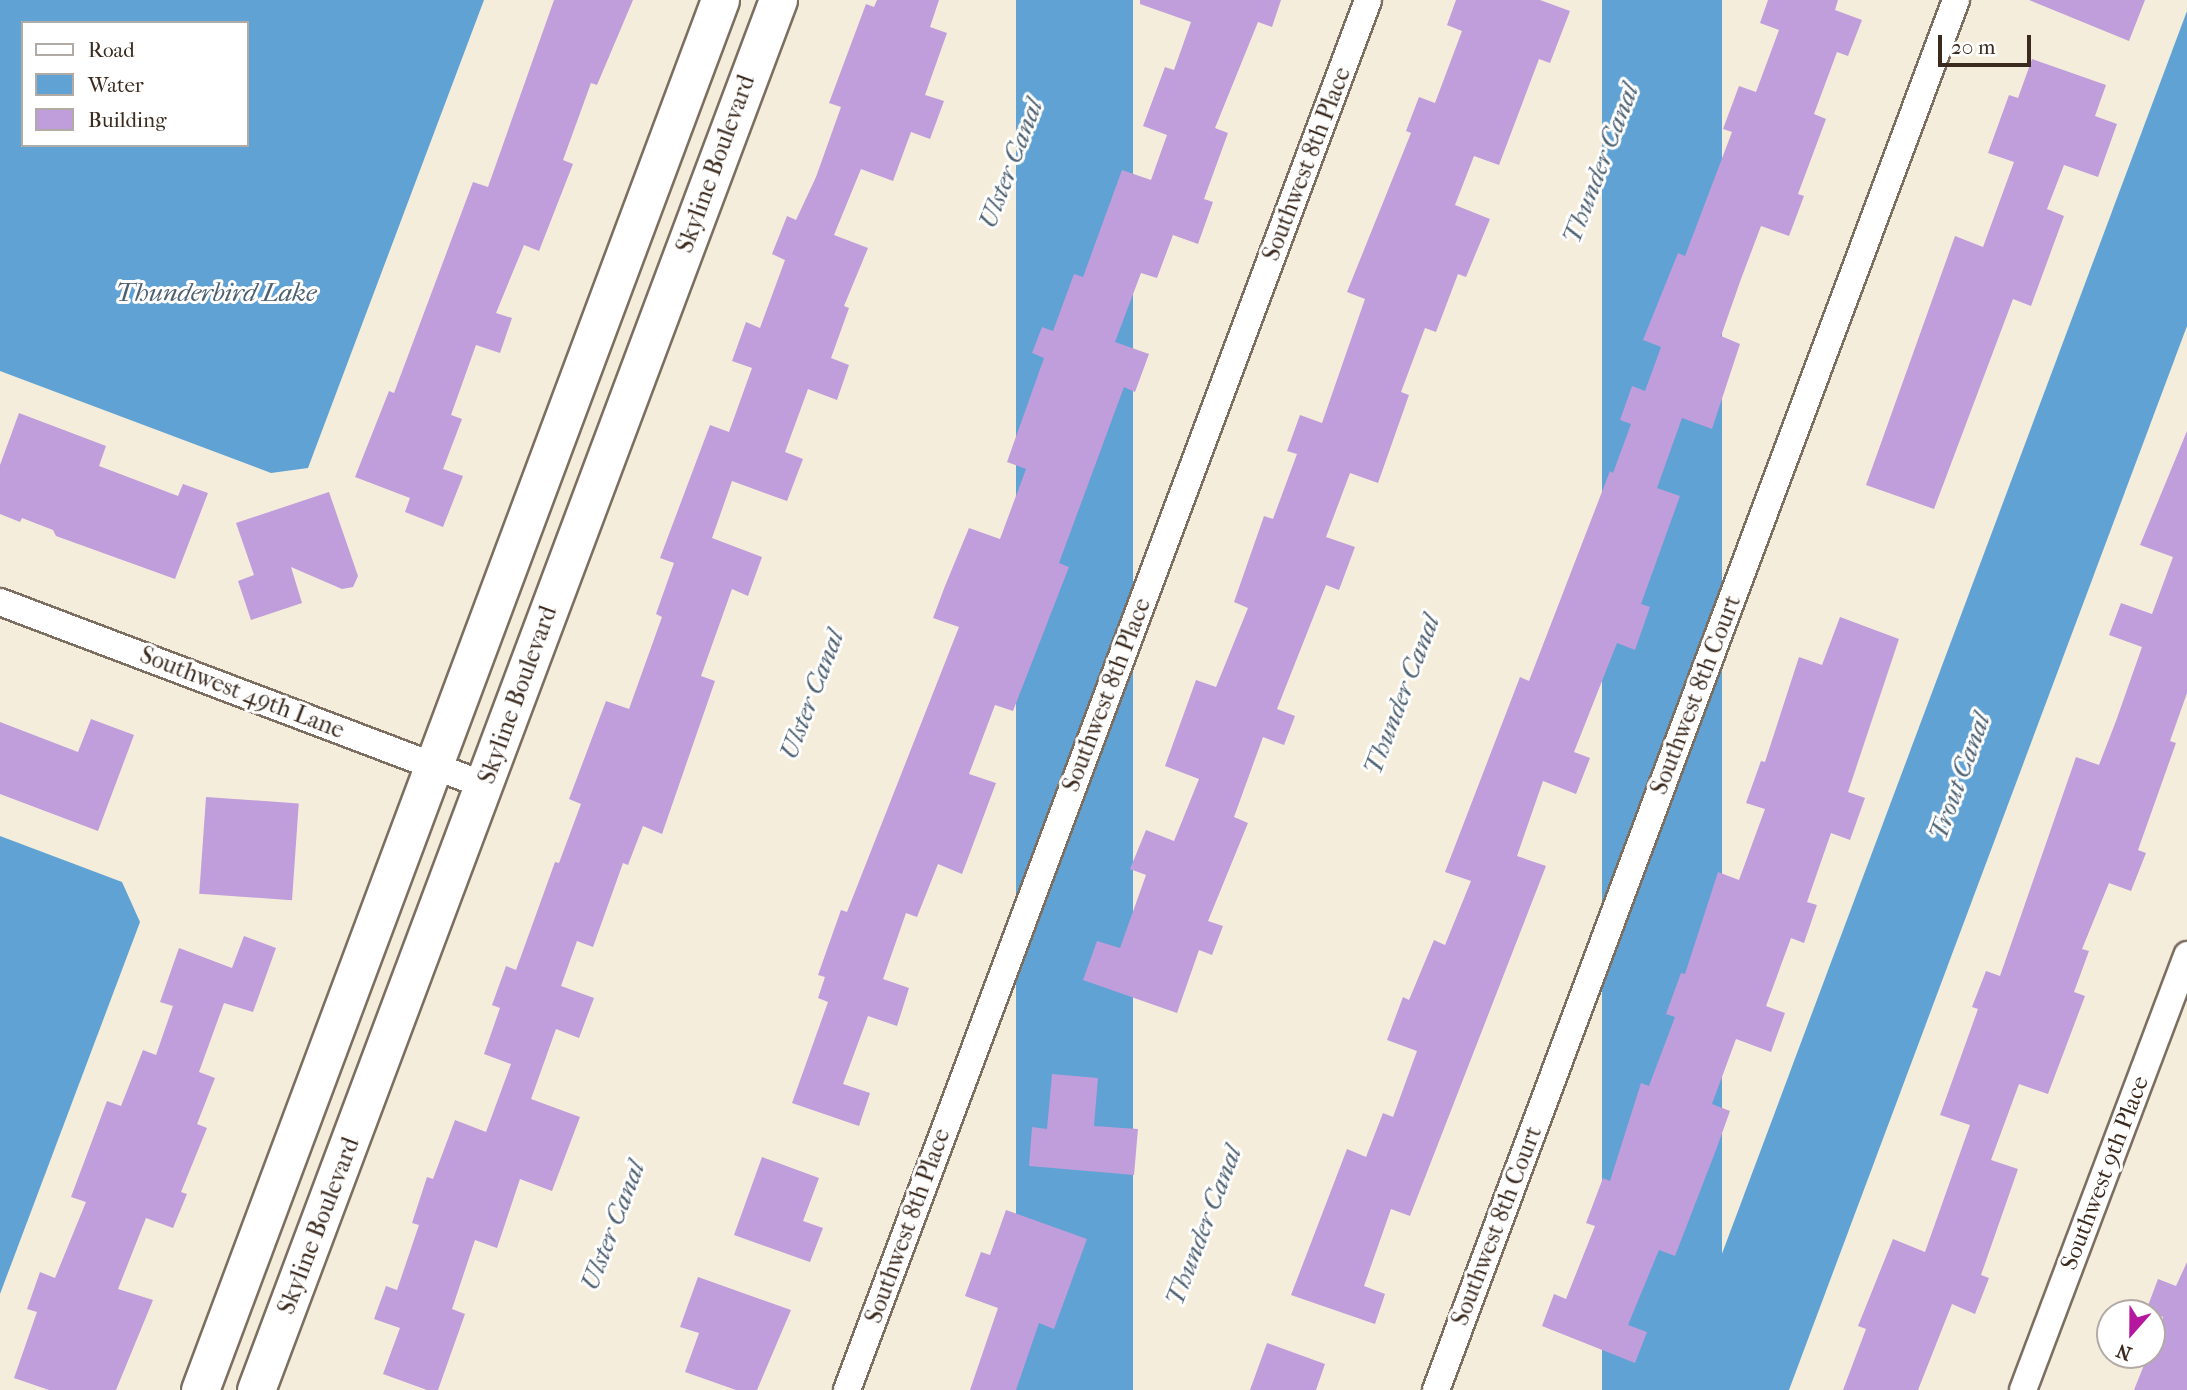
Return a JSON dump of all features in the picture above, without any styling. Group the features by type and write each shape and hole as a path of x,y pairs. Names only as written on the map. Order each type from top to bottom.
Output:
{"street":[{"path":"200,1390 720,0"},
{"name":"Skyline Boulevard","path":"256,1390 778,0"},
{"name":"Southwest 8th Place","path":"847,1390 1368,0"},
{"name":"Southwest 8th Court","path":"1436,1390 1956,0"},
{"name":"Southwest 49th Lane","path":"0,602 484,785"},
{"name":"Southwest 9th Place","path":"2023,1390 2187,956"}],"water":[{"name":"Thunderbird Lake","path":"0,0 484,0 308,468 271,473 0,371"},
{"path":"1016,0 1133,0 1133,1390 1016,1390"},
{"path":"1602,0 1722,0 1722,1390 1602,1390"},
{"name":"Trout Canal","path":"2187,11 2187,326 1789,1390 1671,1390"},
{"path":"0,836 122,882 140,922 0,1294"}],"building":[{"path":"554,0 633,0 597,85 591,83 563,160 573,164 539,251 524,245 496,313 512,318 500,353 476,345 451,415 462,419 443,469 463,476 443,527 405,512 410,498 355,477 389,391 394,393 473,182 488,187"},
{"path":"877,0 939,0 930,27 947,33 925,95 944,101 930,139 911,132 893,181 861,169 834,235 868,248 844,306 849,308 831,358 849,365 837,400 808,389 785,452 803,459 787,501 732,481 712,538 762,557 748,596 732,589 701,676 715,681 662,834 643,826 628,865 623,863 593,947 577,941 561,986 594,998 579,1038 556,1029 531,1099 580,1117 552,1191 520,1179 497,1248 475,1240 452,1309 465,1314 438,1390 427,1390 383,1374 400,1328 374,1319 386,1286 397,1290 419,1225 412,1223 427,1177 433,1179 455,1120 486,1132 511,1064 484,1054 500,1008 492,1005 506,966 516,970 555,862 559,863 581,804 569,799 606,701 629,709 662,617 656,614 674,563 660,558 710,425 729,432 752,368 732,361 746,322 760,328 785,260 772,254 787,216 796,220 816,177 841,107 829,103 866,4 874,7"},
{"path":"1140,0 1281,0 1272,27 1258,22 1215,128 1228,133 1204,199 1213,202 1198,244 1173,235 1157,278 1141,273 1115,342 1149,354 1135,392 1124,387 1059,563 1069,567 1013,711 995,705 969,774 996,783 962,874 938,864 917,917 906,913 883,979 909,988 897,1026 868,1016 843,1084 870,1093 859,1126 792,1103 828,1002 818,998 825,977 818,975 841,910 847,912 959,627 933,618 945,586 969,528 1000,539 1026,469 1007,462 1044,358 1032,353 1042,327 1053,331 1074,274 1083,277 1122,170 1151,180 1167,135 1143,126 1165,67 1174,70 1191,22 1140,4"},
{"path":"1456,0 1540,0 1570,11 1550,63 1539,59 1499,165 1474,156 1455,205 1490,219 1466,277 1458,274 1436,332 1425,328 1401,392 1409,395 1378,483 1350,473 1326,537 1355,547 1339,590 1326,585 1277,709 1295,716 1284,745 1263,737 1234,817 1248,823 1208,921 1223,926 1212,955 1199,950 1177,1013 1083,980 1097,941 1120,948 1146,875 1130,869 1146,830 1174,841 1199,779 1165,766 1196,680 1216,687 1248,608 1234,602 1264,516 1273,519 1297,454 1287,451 1300,415 1322,423 1365,299 1347,292 1411,133 1406,131 1419,97 1435,103 1462,31 1447,25"},
{"path":"1768,0 1838,0 1835,10 1862,20 1848,56 1837,52 1814,114 1826,119 1798,194 1804,196 1789,236 1761,226 1741,279 1721,336 1740,344 1712,429 1682,418 1657,488 1680,496 1641,604 1650,607 1635,650 1617,643 1574,752 1590,758 1576,794 1543,781 1517,856 1546,866 1410,1216 1391,1209 1364,1286 1385,1294 1375,1324 1291,1295 1347,1149 1366,1157 1383,1113 1393,1117 1417,1051 1387,1040 1403,997 1409,1000 1434,940 1445,945 1471,881 1445,872 1520,677 1529,681 1610,471 1613,473 1631,424 1620,420 1632,386 1645,391 1661,347 1643,340 1678,253 1685,256 1732,132 1723,129 1739,86 1756,92 1779,30 1760,23"},
{"path":"2029,0 2145,0 2129,41"},
{"path":"2032,59 2106,85 2095,116 2117,124 2098,177 2064,165 2047,209 2064,216 2031,306 2013,299 1934,509 1866,485 1955,236 1983,247 2014,162 1988,153 2009,95 2018,98"},
{"path":"19,413 106,446 99,466 178,496 183,484 208,493 175,579 56,536 53,530 22,518 20,522 0,514 0,465"},
{"path":"2187,431 2187,693 2170,741 2176,743 2138,850 2146,853 2131,891 2109,883 2082,949 2089,951 2074,992 2085,996 2048,1094 2019,1084 1991,1160 2018,1169 1981,1275 1989,1278 1975,1314 1952,1304 1918,1390 1843,1390 1866,1329 1858,1326 1893,1239 1925,1252 1970,1125 1940,1115 1978,1009 1972,1007 1986,971 2000,976 2076,757 2099,765 2116,721 2142,647 2109,635 2121,603 2152,614 2173,557 2140,545"},
{"path":"329,492 358,576 353,587 342,589 291,567 302,603 251,620 238,581 254,575 236,523"},
{"path":"1840,617 1899,639 1848,792 1865,798 1850,840 1831,833 1807,902 1817,905 1804,943 1791,938 1766,1006 1785,1013 1771,1052 1736,1039 1712,1104 1730,1111 1716,1150 1675,1256 1659,1250 1628,1325 1647,1332 1635,1363 1542,1326 1554,1294 1566,1299 1595,1226 1586,1223 1603,1178 1610,1181 1641,1083 1649,1086 1675,1017 1666,1014 1681,973 1685,974 1718,872 1739,880 1765,809 1746,803 1761,761 1765,762 1799,657 1822,665"},
{"path":"91,719 134,735 98,831 0,794 0,722 78,752"},
{"path":"206,797 299,803 292,900 199,894"},
{"path":"244,936 276,948 253,1012 224,1003 199,1072 215,1078 197,1124 207,1128 181,1192 187,1194 173,1228 146,1218 118,1289 153,1300 116,1390 49,1390 14,1378 37,1312 27,1309 40,1272 55,1278 86,1202 71,1197 107,1101 121,1106 143,1050 156,1055 173,1006 160,1002 179,948 232,968"},
{"path":"1052,1074 1098,1078 1094,1126 1138,1129 1134,1175 1029,1166 1032,1127 1047,1129"},
{"path":"762,1157 819,1178 803,1221 823,1228 810,1262 734,1235"},
{"path":"1006,1210 1087,1239 1054,1329 1039,1323 1016,1390 970,1390 998,1308 965,1296 981,1252 990,1255"},
{"path":"2187,1262 2187,1390 2134,1390 2142,1369 2166,1369 2166,1299 2150,1299 2158,1279 2176,1286"},
{"path":"698,1277 791,1310 757,1390 736,1390 685,1372 699,1333 680,1327"},
{"path":"1267,1343 1325,1364 1316,1390 1250,1390"}],"water label":[{"name":"Ulster Canal","path":"1011,164"},
{"name":"Thunder Canal","path":"1601,164"},
{"name":"Ulster Canal","path":"812,695"},
{"name":"Thunder Canal","path":"1402,695"},
{"name":"Ulster Canal","path":"613,1226"},
{"name":"Thunder Canal","path":"1204,1226"}]}
